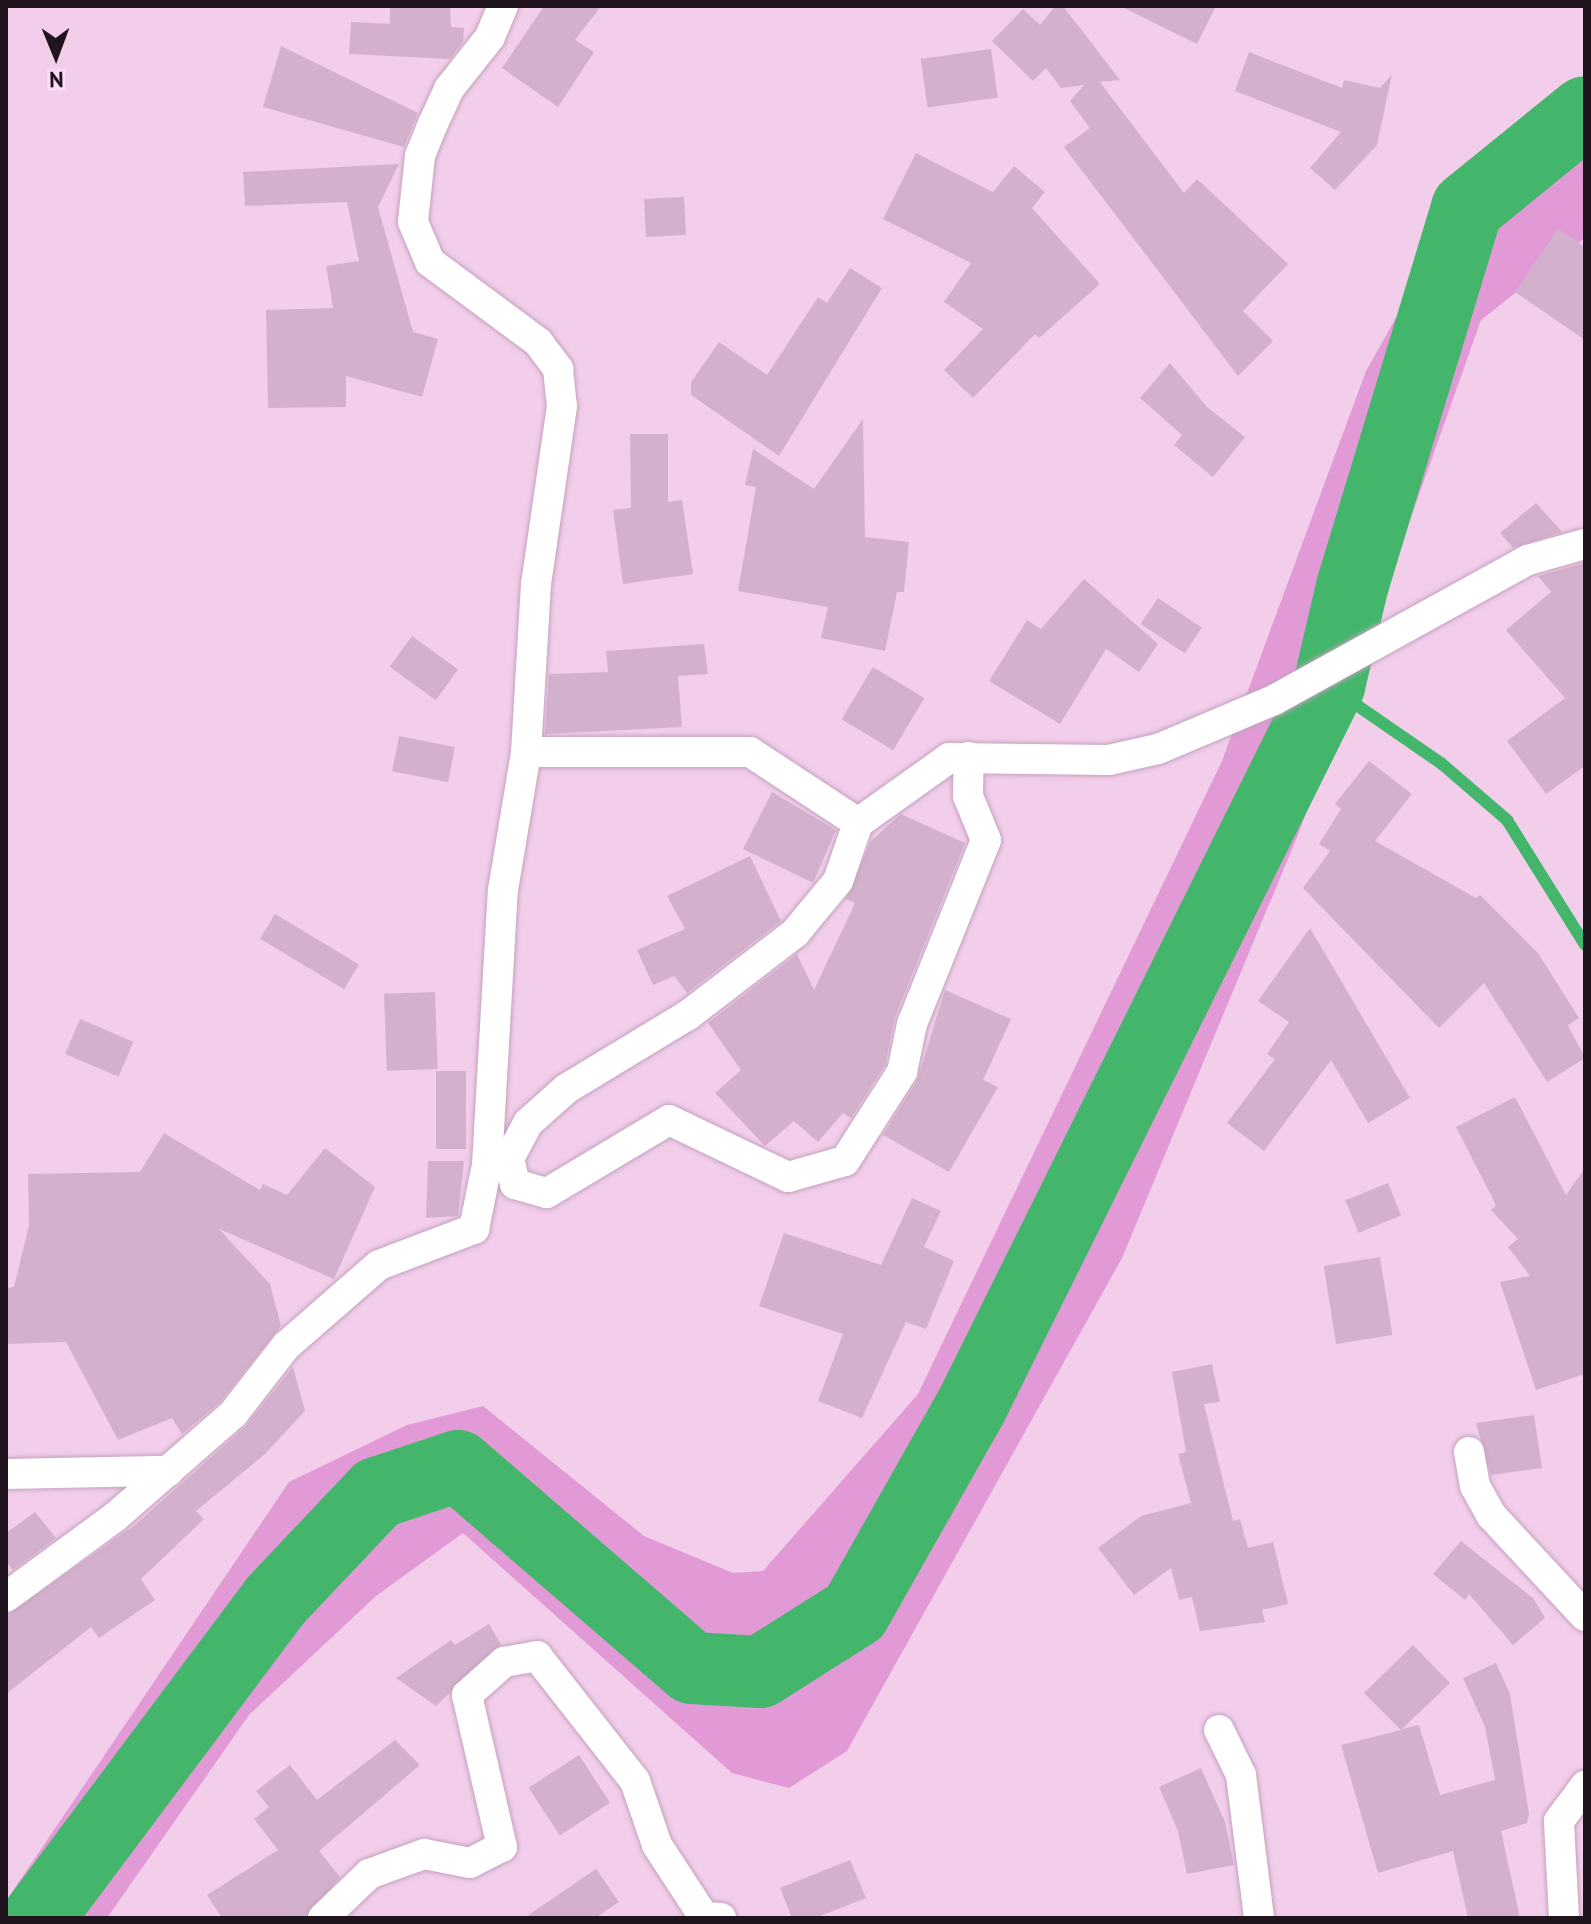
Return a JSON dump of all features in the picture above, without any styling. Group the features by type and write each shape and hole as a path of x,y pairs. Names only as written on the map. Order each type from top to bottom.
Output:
{"street":[{"path":"6,1597 169,1471 233,1414 286,1346 379,1265 474,1229 487,1165 503,890 526,752 536,584 562,406 558,369 538,342 430,262 413,222 420,156 432,126 449,89 490,37 503,6"},
{"path":"969,757 968,796 986,840 912,1024 902,1072 845,1161 788,1177 669,1120 547,1193 515,1184 509,1158 528,1123 566,1089 688,1015 795,933 838,881 858,823 949,758 969,757 1109,760 1158,749 1274,700 1528,560 1585,544"},
{"path":"526,752 750,752 858,823"},
{"path":"1469,1452 1475,1486 1491,1515 1585,1616"},
{"path":"6,1474 169,1471"},
{"path":"323,1918 369,1874 424,1854 470,1863 502,1847 467,1695 504,1662 537,1656 635,1781 657,1845 704,1917 721,1918"},
{"path":"1219,1730 1241,1775 1259,1918"},
{"path":"1564,1918 1559,1821 1585,1786"}],"shaded area":[{"path":"1585,79 1585,238 1481,320 1300,830 1122,1258 847,1751 789,1788 732,1773 463,1533 376,1596 249,1715 107,1918 6,1918 6,1901 289,1482 407,1425 483,1406 644,1536 733,1573 763,1571 918,1394 1222,761 1366,371 1490,151"}],"building":[{"path":"390,6 450,6 451,27 464,28 463,42 450,59 349,54 351,22 390,24"},
{"path":"544,6 601,6 575,40 594,52 558,107 502,68"},
{"path":"1055,6 1063,6 1120,80 1100,82 1184,193 1197,179 1288,264 1243,311 1273,341 1238,376 1064,147 1090,128 1070,101 1084,85 1061,88 1046,68 1033,81 992,41 1023,9 1040,25"},
{"path":"1120,6 1216,6 1197,44"},
{"path":"281,46 418,113 404,147 263,107"},
{"path":"991,49 998,98 928,107 921,59"},
{"path":"1249,52 1342,88 1344,80 1380,88 1392,74 1377,145 1335,190 1310,168 1341,132 1235,91"},
{"path":"916,153 993,192 1014,166 1045,192 1032,208 1100,284 1039,338 1035,334 973,398 944,370 983,329 944,302 971,263 883,219"},
{"path":"399,164 378,207 413,332 438,339 422,397 346,376 346,407 268,408 266,310 333,308 326,266 359,261 347,202 245,206 243,172"},
{"path":"684,197 686,235 646,237 644,199"},
{"path":"1558,229 1585,247 1585,340 1515,292"},
{"path":"850,268 882,288 779,456 691,395 691,382 719,342 767,375 818,297 827,303"},
{"path":"1170,363 1207,407 1245,437 1213,477 1174,445 1182,435 1140,398"},
{"path":"863,419 865,537 909,542 904,592 897,592 885,651 821,638 828,607 738,591 756,487 745,485 753,449 814,489"},
{"path":"630,434 668,434 668,502 682,500 693,574 623,584 613,510 631,508"},
{"path":"1536,503 1562,532 1513,548 1500,533"},
{"path":"1585,563 1585,766 1546,794 1507,741 1565,698 1506,630 1551,592 1538,576"},
{"path":"1084,579 1158,644 1139,672 1106,649 1060,724 989,681 1027,620 1041,629"},
{"path":"1158,598 1202,628 1185,653 1141,624"},
{"path":"412,636 458,670 436,700 390,667"},
{"path":"704,644 708,674 678,676 682,727 545,734 549,674 608,672 606,651"},
{"path":"873,667 924,698 893,750 842,719"},
{"path":"399,736 455,747 448,782 392,771"},
{"path":"1369,761 1412,794 1375,841 1476,898 1480,895 1538,953 1579,1018 1568,1025 1585,1058 1547,1082 1484,983 1439,1028 1303,888 1330,851 1319,844 1341,809 1335,804"},
{"path":"772,792 836,830 813,883 743,849"},
{"path":"901,814 965,843 895,1017 885,1065 851,1118 843,1113 818,1142 794,1121 765,1146 715,1093 741,1070 708,1023 797,954 814,990 855,903 846,899 871,841"},
{"path":"750,856 781,921 687,993 674,976 653,985 637,950 685,929 667,896"},
{"path":"275,914 359,964 344,989 260,939"},
{"path":"1310,928 1410,1098 1368,1123 1331,1060 1264,1151 1227,1123 1275,1059 1267,1054 1289,1022 1258,1001"},
{"path":"945,990 1011,1019 983,1080 998,1087 949,1172 883,1135 917,1081"},
{"path":"435,992 438,1069 387,1071 384,994"},
{"path":"80,1019 133,1042 119,1077 65,1054"},
{"path":"436,1071 466,1071 466,1149 436,1149"},
{"path":"1515,1097 1566,1195 1585,1168 1585,1374 1536,1390 1500,1282 1530,1276 1508,1247 1518,1239 1491,1210 1496,1205 1456,1127"},
{"path":"164,1133 260,1190 263,1184 287,1195 325,1148 375,1187 334,1279 219,1229 270,1284 281,1326 220,1402 182,1434 172,1418 118,1440 66,1342 6,1344 6,1288 14,1287 29,1225 28,1174 140,1172"},
{"path":"428,1161 464,1161 458,1216 426,1218"},
{"path":"1388,1183 1401,1215 1358,1233 1345,1200"},
{"path":"912,1198 941,1211 924,1247 954,1261 926,1329 906,1322 862,1418 818,1401 843,1334 759,1306 784,1233 881,1265"},
{"path":"1380,1257 1392,1335 1336,1344 1324,1266"},
{"path":"1212,1364 1220,1402 1204,1404 1233,1521 1240,1519 1248,1548 1273,1542 1288,1604 1262,1610 1265,1622 1200,1631 1192,1597 1179,1600 1171,1568 1134,1595 1098,1548 1141,1516 1191,1503 1178,1454 1186,1452 1172,1372"},
{"path":"293,1367 305,1411 265,1454 196,1511 204,1519 141,1579 155,1600 99,1638 91,1627 6,1694 6,1616 135,1525 245,1427"},
{"path":"1534,1415 1542,1468 1491,1475 1476,1423"},
{"path":"35,1512 56,1538 13,1570 6,1562 6,1533"},
{"path":"1461,1541 1533,1598 1545,1618 1513,1645 1469,1594 1465,1600 1433,1574"},
{"path":"489,1624 501,1644 436,1706 396,1678 451,1640 455,1645"},
{"path":"1413,1645 1450,1683 1402,1729 1419,1725 1440,1795 1495,1780 1485,1727 1463,1678 1496,1663 1510,1694 1529,1814 1527,1823 1501,1831 1520,1918 1468,1918 1453,1851 1378,1873 1341,1745 1401,1730 1364,1693"},
{"path":"395,1740 420,1765 319,1851 340,1877 306,1918 222,1918 207,1895 278,1850 254,1819 269,1807 256,1791 290,1765 317,1800"},
{"path":"579,1755 610,1803 560,1835 529,1788"},
{"path":"1201,1768 1225,1822 1234,1865 1187,1874 1178,1831 1159,1787"},
{"path":"850,1860 866,1898 815,1918 792,1918 780,1888"},
{"path":"596,1869 619,1902 595,1918 524,1918"}],"waterway":[{"path":"38,1918 275,1601 377,1493 458,1466 692,1668 760,1672 855,1612 971,1407 1329,686 1352,587 1467,208 1585,112"},
{"path":"1329,686 1442,764 1507,820 1585,945"}]}
